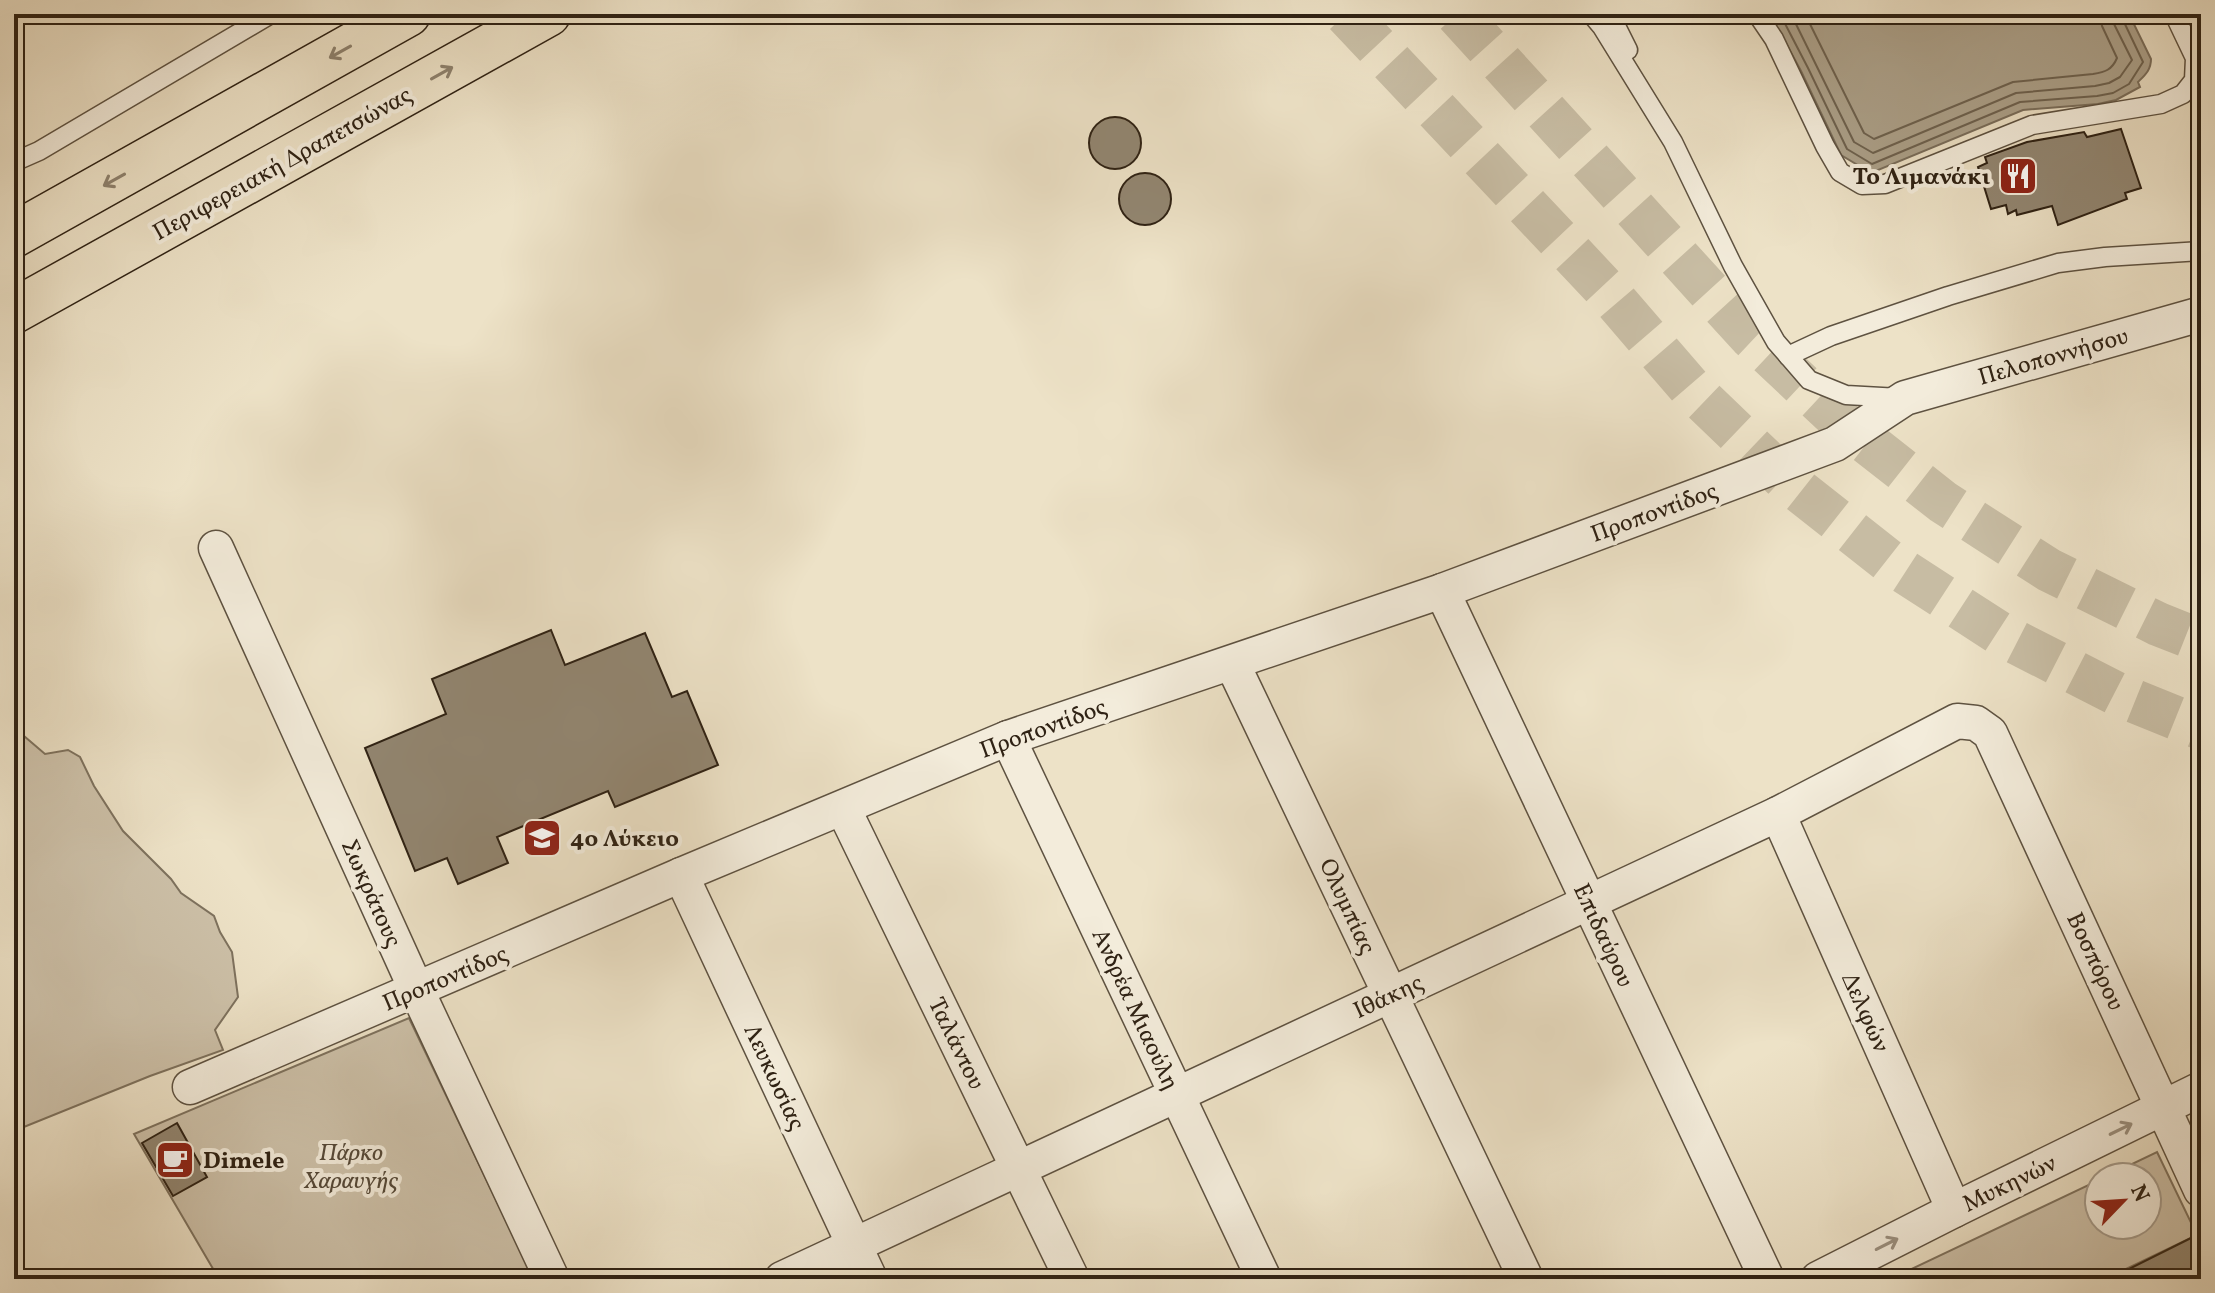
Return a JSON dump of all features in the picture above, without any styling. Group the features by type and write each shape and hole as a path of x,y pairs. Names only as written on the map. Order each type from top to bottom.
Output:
{"main road":[{"path":"14,235 408,14"},
{"name":"Περιφερειακή Δραπετσώνας","path":"14,311 548,14"}],"street":[{"name":"Πελοποννήσου","path":"1905,398 2201,314"},
{"name":"Προποντίδος","path":"190,1087 1008,738 1442,591 1835,444 1905,398"},
{"name":"Σωκράτους","path":"216,548 552,1279"},
{"name":"Επιδαύρου","path":"1442,591 1767,1279"},
{"name":"Ολυμπίας","path":"1232,663 1526,1279"},
{"name":"Ιθάκης","path":"782,1279 1778,814 1957,721 1976,723 1990,733"},
{"name":"Βοσπόρου","path":"1990,733 2201,1190"},
{"name":"Ανδρέα Μιαούλη","path":"1008,738 1264,1279"},
{"name":"Ταλάντου","path":"843,808 1072,1279"},
{"name":"Δελφών","path":"1778,814 1954,1210"},
{"name":"Λευκωσίας","path":"681,875 870,1279"},
{"name":"Μυκηνών","path":"1818,1279 2201,1089"}],"lane":[{"path":"14,162 39,151 271,14"},
{"path":"1591,14 1673,142"},
{"path":"1610,14 1733,266 1776,342 1809,380 1846,395 1905,398"},
{"path":"1757,14 1774,39 1840,172 1862,185 1885,184 2032,125 2161,104 2183,94 2194,80 2195,58 2174,14"},
{"path":"1788,356 1831,336 2058,263 2201,251"}],"green space":[{"path":"14,724 45,754 68,750 80,757 94,786 123,831 181,893 214,916 232,952 238,997 215,1030 223,1050 14,1131"},
{"name":"Πάρκο Χαραυγής","path":"409,1018 534,1279 219,1279 134,1134"},
{"path":"2157,1152 2161,1161 2138,1161"},
{"path":"2163,1164 2197,1235 2105,1279 1903,1279 1901,1274 2083,1188 2083,1241 2163,1241"}],"water":[{"path":"1770,14 2129,14 2151,63 2138,82 2140,87 2116,100 2023,110 1871,173 1841,155"}],"building":[{"path":"1115,117 1133,125 1141,143 1133,161 1115,169 1097,161 1089,143 1097,125"},
{"path":"2121,129 2141,188 2125,193 2127,199 2058,225 2052,206 2017,215 2016,210 2008,214 2006,205 1991,209 1978,167 1987,163 1985,157 2027,142 2084,132 2087,137"},
{"path":"1145,173 1163,181 1171,199 1163,217 1145,225 1127,217 1119,199 1127,181"},
{"path":"551,630 565,665 645,633 672,697 687,691 718,765 615,807 608,791 497,837 508,863 458,884 447,858 415,871 365,748 446,714 432,679"},
{"name":"Dimele","path":"177,1123 207,1177 173,1196 142,1143"},
{"path":"2197,1235 2201,1246 2201,1279 2109,1279"}],"tunnel":[{"path":"1346,14 1606,290 1692,390 1787,481 1891,563 2002,635 2119,695 2201,728"},
{"path":"1457,14 1751,337 1845,425 1943,502 2049,570 2158,624 2201,641"}],"place":[{"name":"Το Λιμανάκι","path":"2018,176"},
{"name":"4ο Λύκειο","path":"542,838"},
{"name":"Dimele","path":"175,1160"}]}
